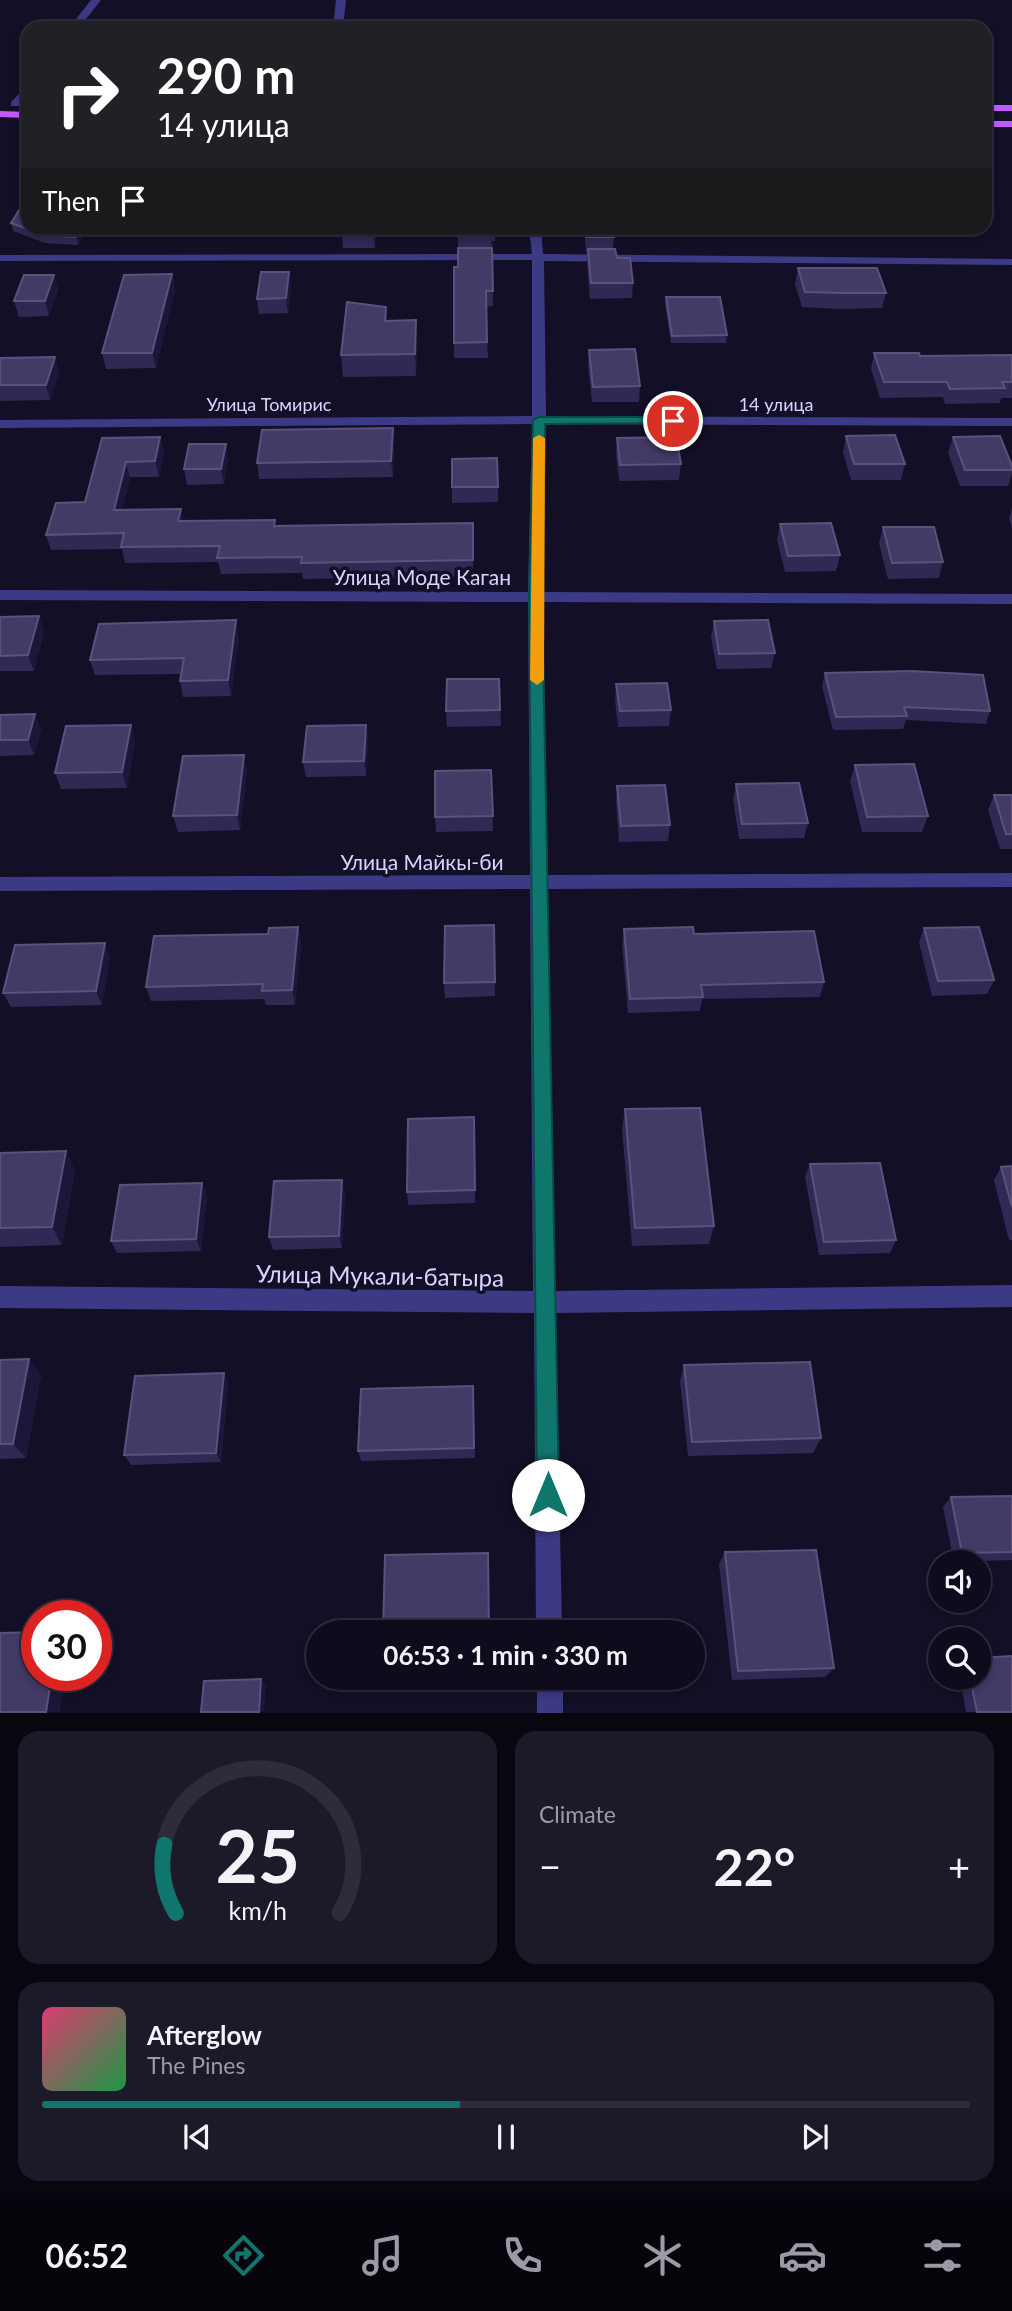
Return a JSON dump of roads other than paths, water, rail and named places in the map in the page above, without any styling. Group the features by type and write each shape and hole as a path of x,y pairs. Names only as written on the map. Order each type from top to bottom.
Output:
{"main road":[{"path":"0,104 21,104"},
{"path":"992,108 1012,108"},
{"path":"0,114 21,115"},
{"path":"992,124 1012,124"}],"street":[{"path":"80,21 96,0"},
{"path":"339,21 341,0"},
{"path":"15,104 21,97"},
{"path":"536,235 539,420 536,597 549,1620"},
{"path":"0,258 538,257 1012,262"},
{"name":"14 улица","path":"539,420 1012,422"},
{"name":"Улица Томирис","path":"0,424 539,420"},
{"name":"Улица Моде Каган","path":"0,595 1012,599"},
{"name":"Улица Майкы-би","path":"0,884 1012,880"},
{"name":"Улица Мукали-батыра","path":"0,1297 547,1302 1012,1296"},
{"path":"550,1690 550,1713"}]}
